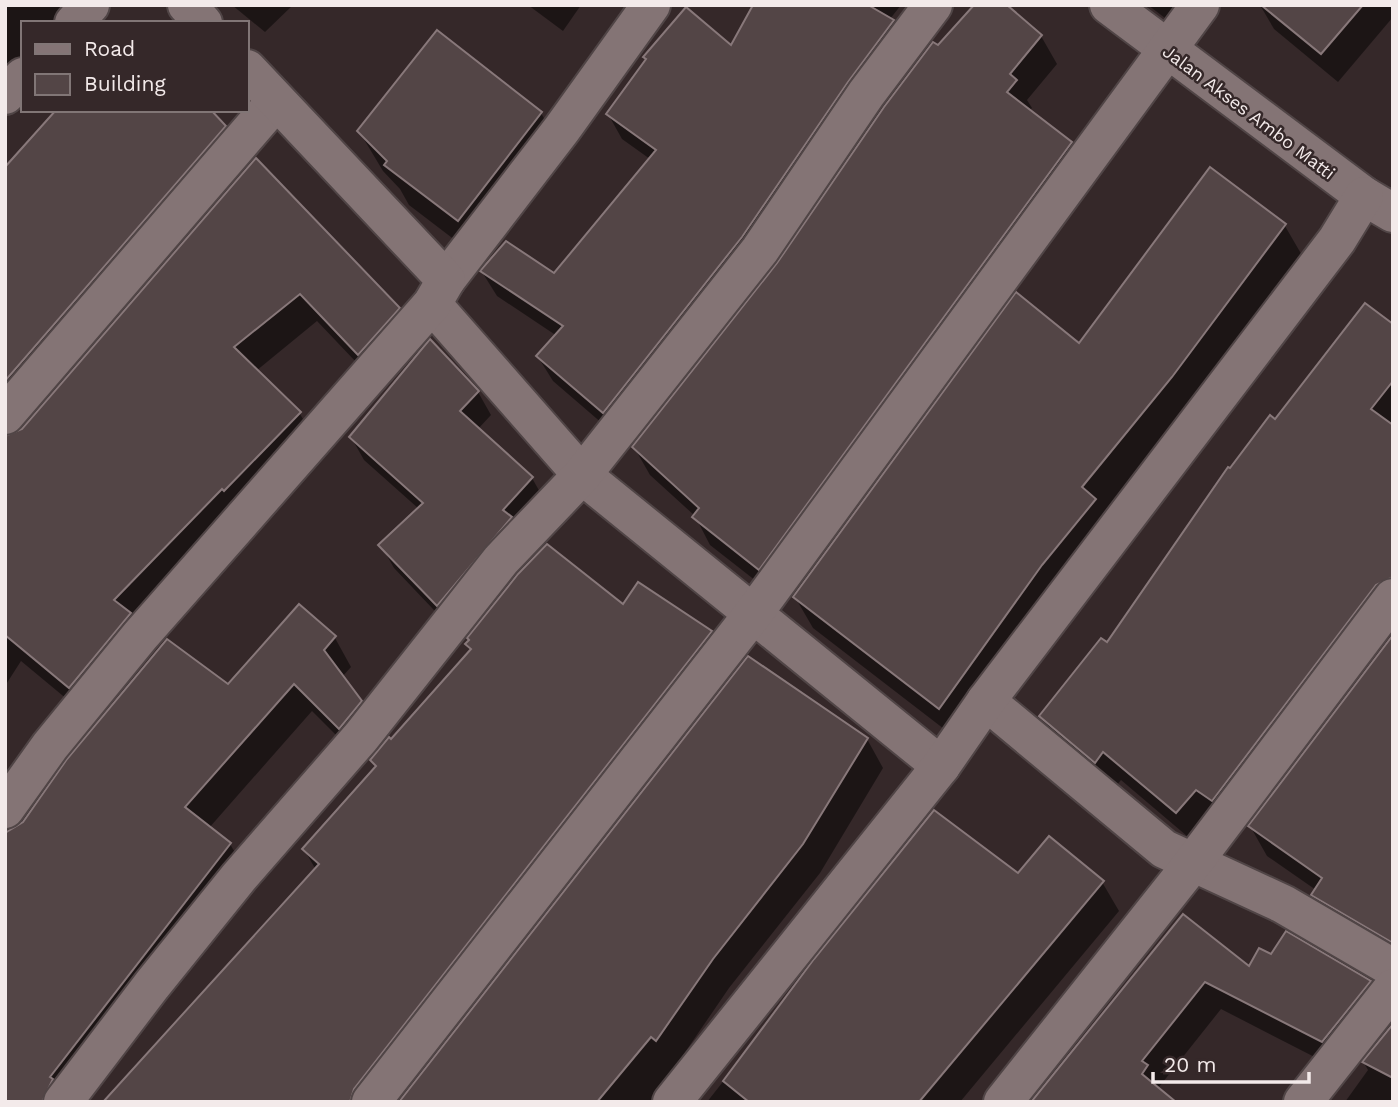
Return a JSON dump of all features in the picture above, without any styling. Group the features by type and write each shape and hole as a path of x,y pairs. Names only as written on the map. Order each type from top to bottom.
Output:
{"street":[{"path":"76,21 90,5"},
{"path":"187,5 201,21"},
{"path":"5,809 50,747 140,636 439,292 651,5"},
{"path":"63,1102 169,964 361,737 501,560 582,475 760,250 866,94 933,5"},
{"name":"Jalan Akses Ambo Matti","path":"1109,5 1166,51 1378,205"},
{"path":"371,1102 753,614 1200,5"},
{"path":"248,70 439,292 582,475 941,766"},
{"path":"5,95 21,78"},
{"path":"5,415 276,100"},
{"path":"672,1102 941,766 986,701 1337,240 1378,205"},
{"path":"1003,1102 1192,864 1393,598"},
{"path":"986,701 1144,836 1192,864 1219,872 1283,904 1393,968"},
{"path":"1303,1102 1393,988"}],"building":[{"path":"753,5 868,5 894,20 848,82 742,237 603,413 536,356 563,326 480,271 506,241 554,273 656,150 606,114 646,59 643,57 686,7 731,45"},
{"path":"974,5 1007,5 1042,35 1010,74 1017,80 1007,92 1072,142 759,570 692,517 699,508 632,447 777,263 884,107 933,42 938,45"},
{"path":"1261,5 1363,5 1321,54"},
{"path":"437,30 542,112 458,221 384,165 387,161 357,131"},
{"path":"54,112 213,112 226,126 5,381 5,167"},
{"path":"256,158 400,308 358,355 300,294 234,347 301,412 114,600 131,613 69,688 5,635 5,436 22,429"},
{"path":"1210,167 1286,224 1172,377 1082,487 1096,499 1042,565 939,709 793,597 1016,292 1079,343"},
{"path":"1365,303 1393,324 1393,381 1371,409 1393,425 1393,577 1376,585 1212,801 1196,790 1176,813 1103,752 1095,763 1039,716 1101,638 1107,642 1228,467 1230,468 1270,415 1275,419"},
{"path":"430,339 479,391 460,411 533,477 503,510 512,517 437,606 378,545 423,503 349,437"},
{"path":"547,544 623,604 638,582 712,631 354,1089 350,1102 103,1102 319,864 302,849 376,766 370,760 389,737 391,739 471,649 465,644 469,640 467,638 518,574"},
{"path":"299,604 336,636 324,650 362,701 339,729 294,684 185,807 231,843 50,1077 53,1079 42,1102 5,1102 5,833 23,822 67,759 167,639 228,684"},
{"path":"1393,635 1393,943 1311,895 1322,878 1248,826"},
{"path":"748,656 868,738 803,844 713,959 656,1041 651,1037 597,1102 399,1102"},
{"path":"934,810 1018,873 1049,836 1104,881 919,1102 749,1102 723,1081 814,959"},
{"path":"1183,914 1249,966 1259,948 1271,954 1286,931 1371,981 1322,1042 1205,982 1142,1061 1148,1065 1142,1074 1176,1102 1031,1102"},
{"path":"1393,1024 1393,1078 1362,1062"}]}
